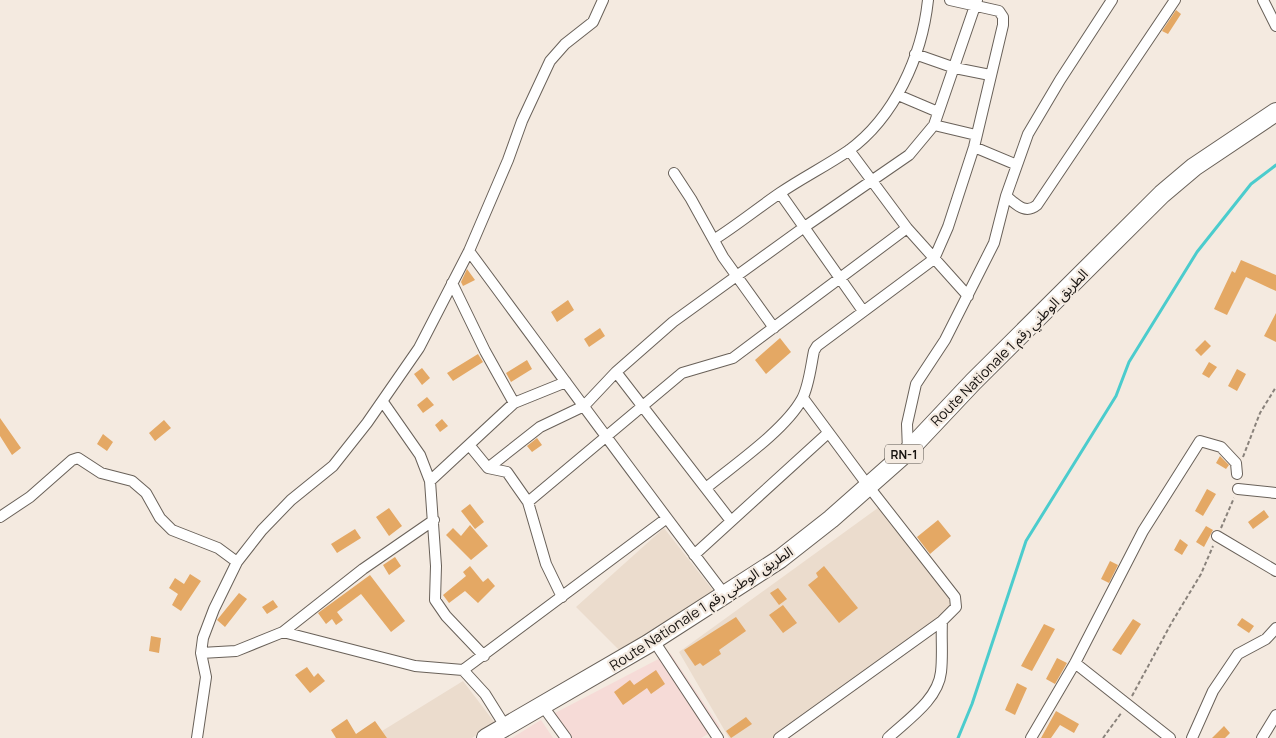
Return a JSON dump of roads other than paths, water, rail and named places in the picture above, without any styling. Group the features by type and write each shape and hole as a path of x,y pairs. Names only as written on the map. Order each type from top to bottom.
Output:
{"highway":[{"name":"Route Nationale الطريق الوطني رقم 1","path":"486,738 600,674 780,558 869,487 908,451 973,382 1162,194 1194,167 1276,112"}],"street":[{"path":"197,738 206,677 201,652 203,638 214,609 237,562 262,530 286,506 333,466 383,402 419,348 469,251 508,160 522,121 550,61 565,44 593,22 604,0"},
{"path":"715,239 780,193 849,150 876,126 898,94 915,54 926,21 928,0"},
{"path":"706,488 771,434 803,398 814,351 863,311 934,259 948,227 974,147 990,75 1004,25 1003,16 999,11 976,4 950,0"},
{"path":"908,451 908,415 916,384 942,347 994,243 1006,196 1028,134 1060,80 1112,0"},
{"path":"1006,196 1023,210 1031,210 1037,205 1175,0"},
{"path":"1263,0 1276,26"},
{"path":"488,468 540,427 584,406 616,372 673,322 909,154 934,125 976,4"},
{"path":"915,54 955,68 990,75"},
{"path":"898,94 938,112"},
{"path":"934,125 976,135"},
{"path":"974,147 1017,165"},
{"path":"849,150 907,228 968,296"},
{"path":"674,173 736,277 774,328"},
{"path":"780,193 803,228 842,278 863,311"},
{"path":"528,502 642,404 682,374 732,358 907,228"},
{"path":"469,251 584,406 604,436 725,595"},
{"path":"452,283 485,351 514,403"},
{"path":"616,372 731,521"},
{"path":"430,481 470,446 514,403 566,382"},
{"path":"779,738 942,621 956,607 955,597 869,487 803,398"},
{"path":"383,402 420,455 430,481 436,566 435,600 451,622 484,656"},
{"path":"694,555 828,433"},
{"path":"1031,738 1075,663 1143,531 1200,441 1220,448 1236,463 1237,474"},
{"path":"470,446 488,468 507,472 528,502 546,564 562,597"},
{"path":"0,517 30,497 72,460 78,458 101,473 132,481 146,493 160,518 172,530 218,548 237,562"},
{"path":"1238,489 1276,493"},
{"path":"283,632 415,666 463,670 667,518"},
{"path":"201,652 236,651 283,632 363,569 434,520"},
{"path":"1217,536 1276,571"},
{"path":"888,738 930,698 936,688 941,673 942,621"},
{"path":"1192,738 1213,691 1238,654 1266,640 1276,628"},
{"path":"654,640 718,738"},
{"path":"1075,663 1170,738"},
{"path":"463,670 485,694 505,726"},
{"path":"542,706 566,738"},
{"path":"1262,738 1276,715"}],"waterway":[{"path":"958,738 972,704 1026,541 1116,396 1129,362 1197,252 1251,184 1276,165"}]}
